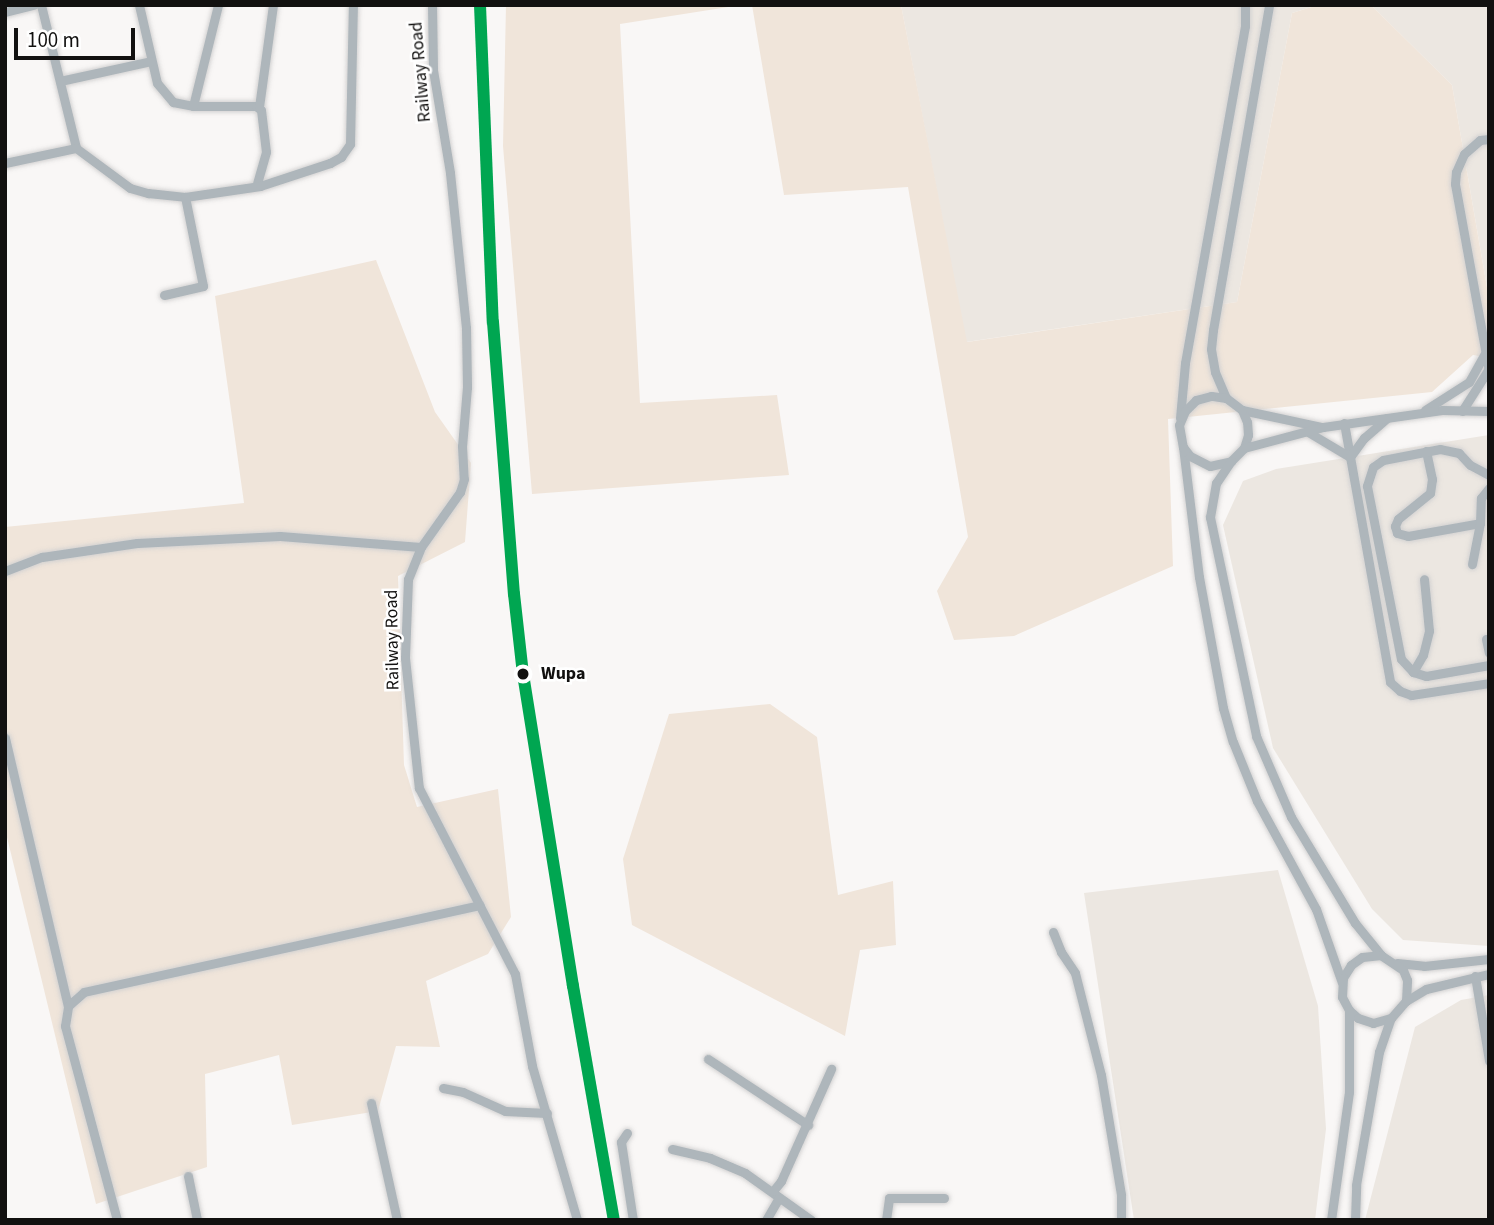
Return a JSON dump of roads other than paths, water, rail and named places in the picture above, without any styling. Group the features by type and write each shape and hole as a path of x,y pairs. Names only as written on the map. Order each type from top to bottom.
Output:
{"street":[{"path":"5,12 34,5"},
{"path":"41,5 76,148 130,188 148,194 185,197 256,187 330,163 346,152 350,144 353,5"},
{"path":"139,5 157,83 173,102 193,106 259,107"},
{"path":"193,106 218,5"},
{"path":"256,187 266,152 264,125 259,107 273,5"},
{"name":"Railway Road","path":"432,5 433,71 450,173 466,328 467,387 462,446 464,479 460,492 421,547 408,579 405,658 419,788 515,974 532,1066 577,1220"},
{"path":"1245,5 1245,26 1185,363 1179,425 1199,577 1223,708 1233,742 1257,801 1317,909 1342,983 1342,997 1349,1010 1358,1018 1373,1023 1391,1018"},
{"path":"1226,398 1215,372 1211,349 1213,330 1269,5"},
{"path":"60,81 151,61"},
{"path":"1462,411 1488,370 1455,184 1456,172 1464,154 1480,140 1489,139"},
{"path":"5,163 76,148"},
{"path":"164,295 203,286 185,197"},
{"path":"1420,412 1460,390 1481,366 1485,353"},
{"path":"1179,425 1185,411 1196,400 1211,396 1226,398 1242,410 1324,427"},
{"path":"1242,410 1248,435 1244,448 1216,483 1210,517 1256,736 1291,817 1355,923 1381,956 1396,963 1424,966 1489,959"},
{"path":"1244,448 1344,423 1420,412 1489,411"},
{"path":"1350,457 1364,438 1387,418"},
{"path":"1344,423 1390,682 1400,691 1411,695 1489,683"},
{"path":"1308,432 1350,457"},
{"path":"1183,447 1190,456 1210,466 1231,461"},
{"path":"1488,472 1470,465 1460,453 1440,449 1383,460 1373,467 1367,486 1401,659 1413,672 1437,675 1489,665"},
{"path":"1426,452 1432,479 1430,493 1398,519 1395,526 1397,533 1408,536 1480,523"},
{"path":"1472,565 1480,523 1481,498 1489,488"},
{"path":"5,570 41,557 137,543 280,536 421,547"},
{"path":"1413,672 1423,655 1429,631 1424,579"},
{"path":"1486,639 1489,653"},
{"path":"5,738 68,1006 65,1026 117,1220"},
{"path":"68,1006 84,992 480,905"},
{"path":"1054,932 1061,952 1075,973 1101,1075 1121,1195 1121,1220"},
{"path":"1342,983 1351,965 1362,957 1381,956"},
{"path":"1396,963 1407,980 1406,1001"},
{"path":"1354,1220 1356,1185 1379,1052 1391,1018 1406,1001 1426,989 1489,974"},
{"path":"1475,976 1489,1061"},
{"path":"1331,1220 1349,1092 1349,1010"},
{"path":"708,1059 808,1125"},
{"path":"766,1220 831,1069"},
{"path":"443,1088 463,1091 505,1111 547,1112"},
{"path":"371,1103 397,1220"},
{"path":"627,1133 621,1142 633,1220"},
{"path":"672,1149 727,1164 811,1220"},
{"path":"188,1175 197,1220"},
{"path":"886,1220 889,1198 944,1198"}],"place":[{"name":"Wupa","path":"523,674"}]}
